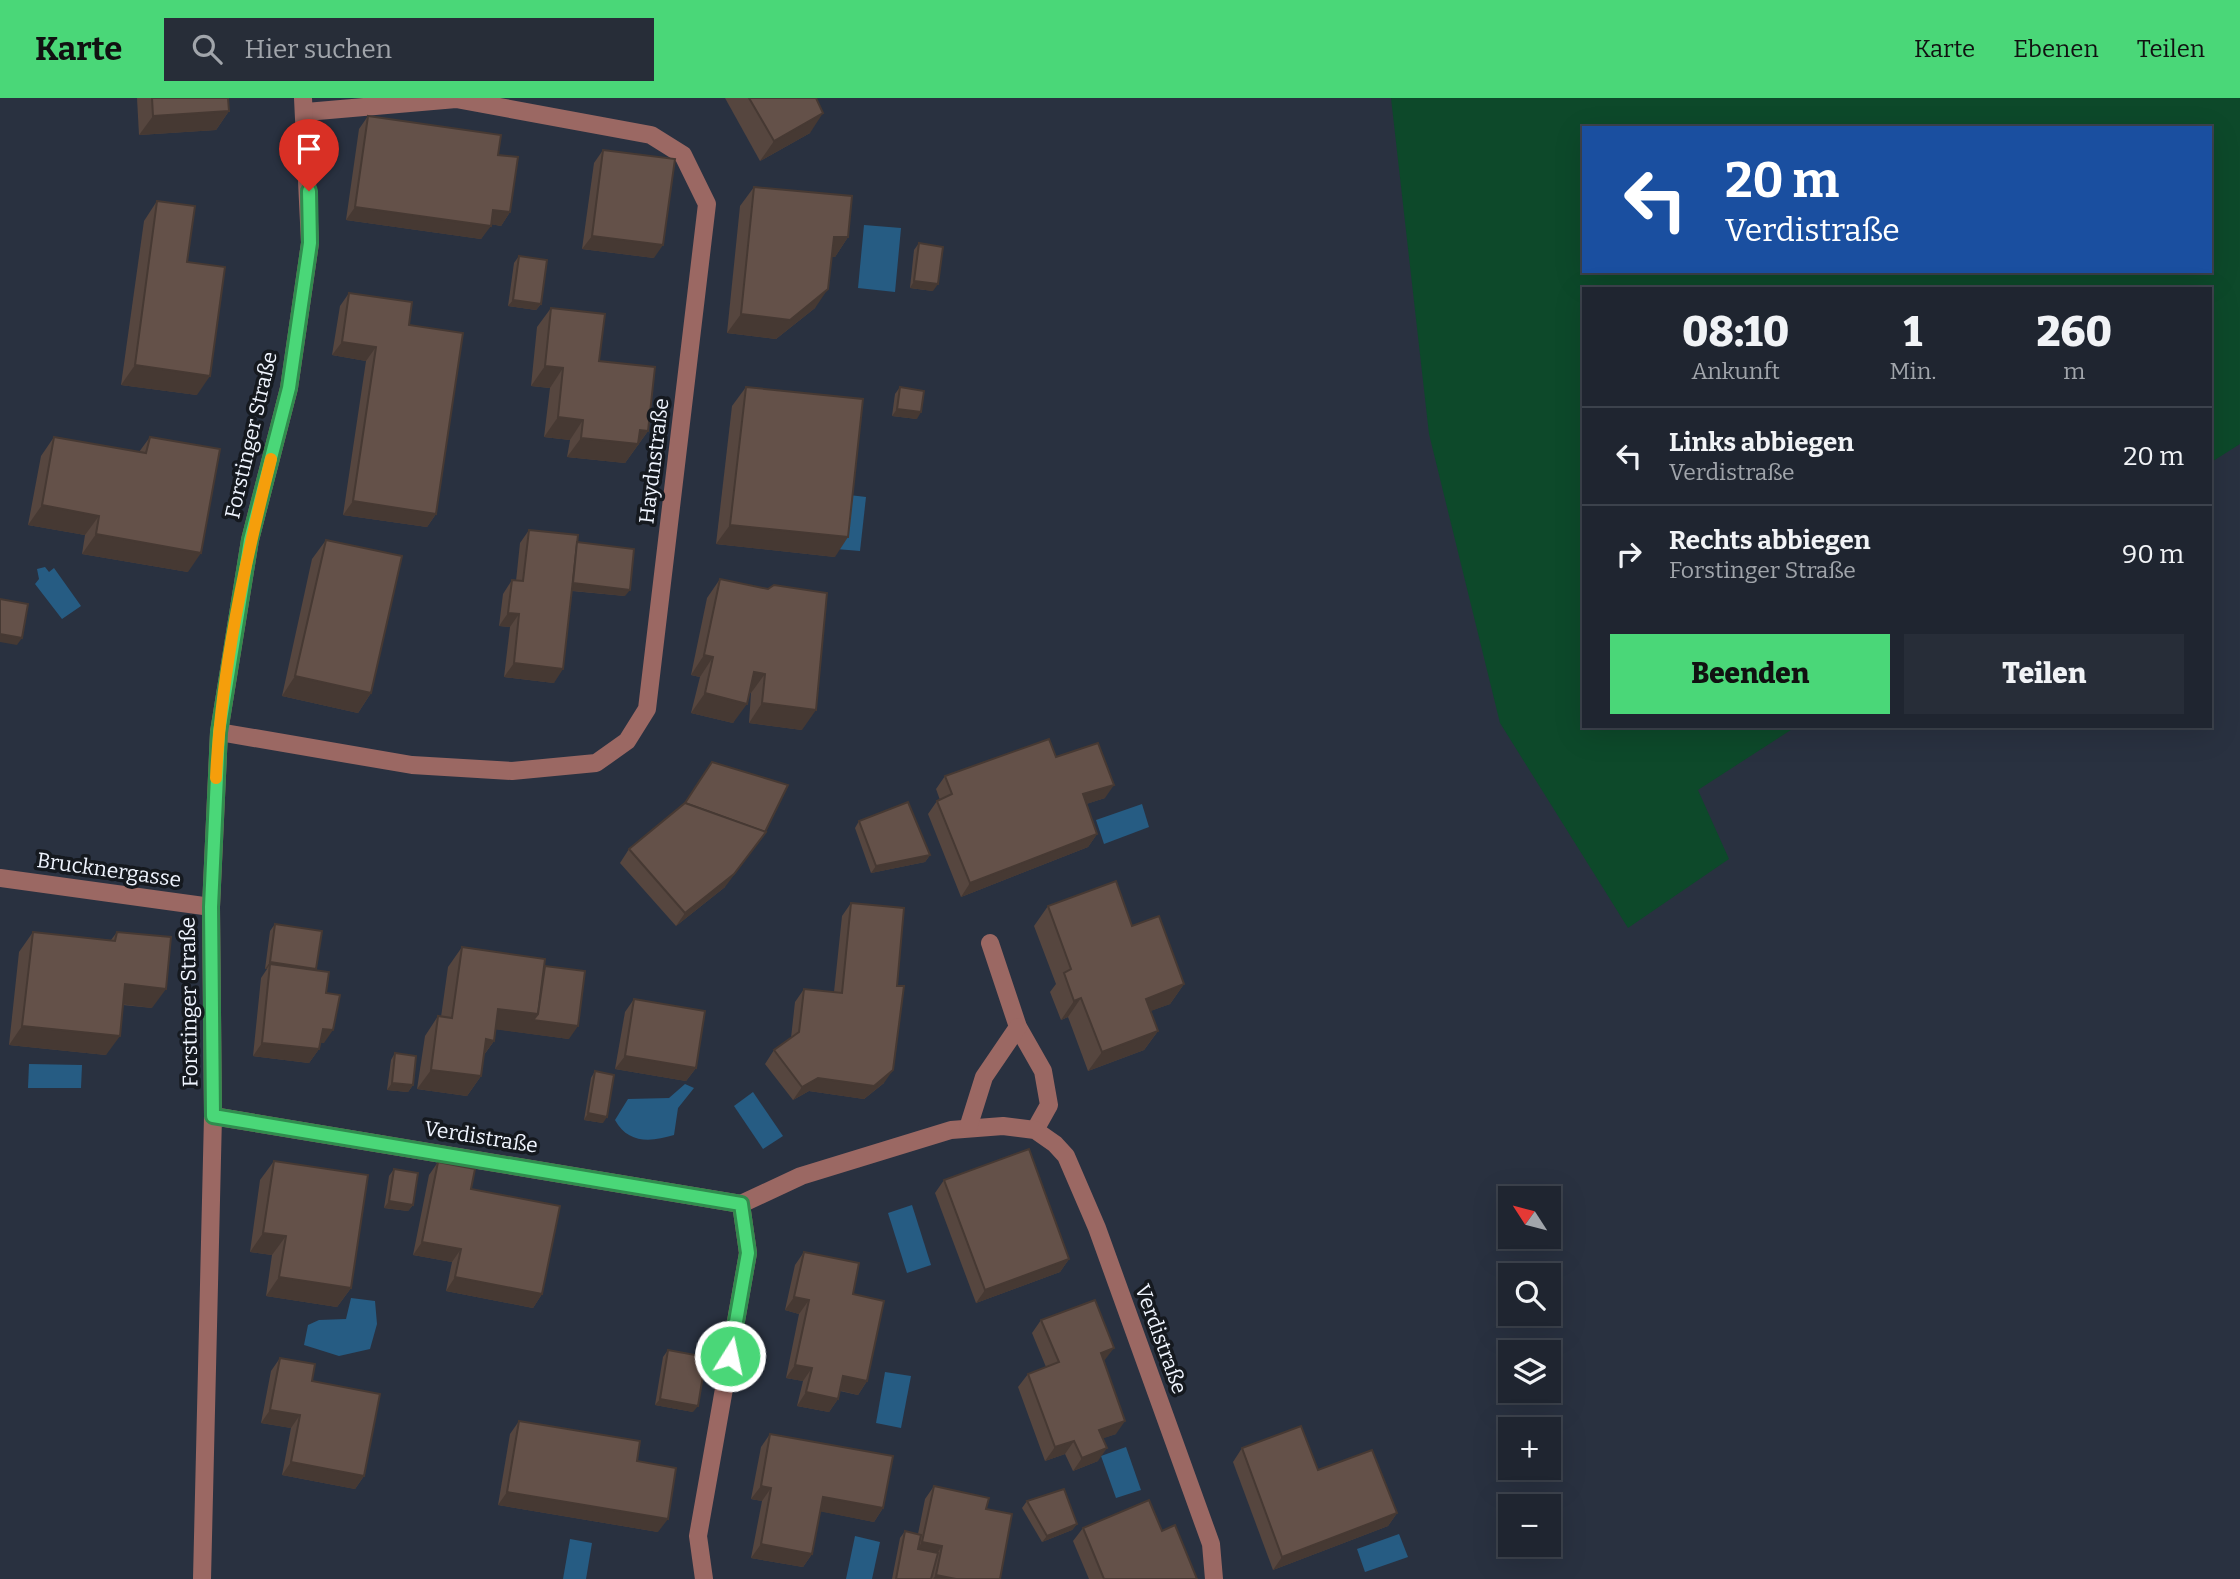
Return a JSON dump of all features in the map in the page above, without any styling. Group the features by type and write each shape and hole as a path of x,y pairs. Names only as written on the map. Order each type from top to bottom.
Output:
{"street":[{"name":"Haydnstraße","path":"219,732 412,765 512,771 596,763 627,741 647,709 708,204 683,155 651,135 456,99 304,105"},
{"name":"Forstinger Straße","path":"202,1579 213,1116 211,907 219,732 250,540 289,388 310,243 304,105"},
{"name":"Brucknergasse","path":"0,878 211,907"},
{"path":"704,1579 698,1536 748,1253 741,1204 801,1176 951,1130 1003,1126 1035,1130 1049,1105 1043,1071 1018,1027 990,943"},
{"path":"968,1128 984,1077 1018,1027"},
{"name":"Verdistraße","path":"213,1116 741,1204"},
{"name":"Verdistraße","path":"1035,1130 1066,1156 1097,1228 1211,1544 1214,1579"}],"green space":[{"path":"1391,98 2240,98 2240,444 2212,462 2212,287 1582,287 1582,728 1794,728 1698,790 1729,859 1628,928 1500,723 1429,434"}],"water":[{"path":"864,225 901,228 895,292 858,288"},
{"path":"841,494 866,497 860,551 836,549"},
{"path":"45,567 49,572 54,568 81,606 62,619 35,584 39,579 37,569"},
{"path":"1142,804 1149,827 1104,844 1096,820"},
{"path":"29,1064 82,1065 81,1088 28,1088"},
{"path":"685,1084 694,1088 678,1108 674,1135 649,1140 633,1137 620,1128 615,1120 628,1099 669,1098"},
{"path":"753,1092 783,1136 763,1149 734,1106"},
{"path":"912,1205 931,1265 907,1273 888,1213"},
{"path":"351,1298 375,1301 377,1324 370,1349 339,1356 304,1345 308,1325 319,1320 346,1319"},
{"path":"885,1372 911,1376 901,1428 876,1423"},
{"path":"1126,1447 1141,1490 1116,1498 1101,1456"},
{"path":"1399,1534 1408,1557 1365,1572 1357,1549"},
{"path":"855,1536 880,1542 872,1579 846,1579"},
{"path":"570,1539 592,1543 586,1579 563,1579"}],"building":[{"path":"152,98 228,98 229,111 153,116"},
{"path":"749,98 816,98 823,113 774,141"},
{"path":"368,116 501,135 498,155 518,157 510,212 493,210 491,226 355,207"},
{"path":"603,150 675,159 663,245 592,236"},
{"path":"754,187 852,196 848,237 834,237 828,289 790,320 741,314"},
{"path":"157,201 195,206 187,262 225,267 210,376 135,365"},
{"path":"919,243 943,247 938,284 914,281"},
{"path":"519,256 547,260 541,304 513,300"},
{"path":"349,293 412,302 409,325 463,333 436,514 353,501 376,347 342,342"},
{"path":"551,308 605,314 599,361 655,367 648,431 640,430 638,444 581,438 583,420 558,417 563,368 545,366"},
{"path":"746,387 863,399 848,537 730,525"},
{"path":"900,387 924,391 921,412 897,409"},
{"path":"54,437 146,453 150,437 220,449 201,553 96,534 99,516 42,505"},
{"path":"529,530 578,535 563,669 514,663 519,614 508,613 512,580 523,581"},
{"path":"326,540 402,556 371,693 295,676"},
{"path":"577,542 634,549 630,590 573,583"},
{"path":"720,579 768,589 774,585 827,593 816,710 762,703 765,674 754,672 747,704 705,693 713,657 704,655"},
{"path":"0,599 28,604 22,638 0,634"},
{"path":"1049,739 1056,757 1098,743 1114,785 1083,794 1097,834 970,883 937,801 952,794 945,776"},
{"path":"712,762 788,785 765,832 685,803"},
{"path":"908,802 930,855 876,866 859,821"},
{"path":"685,803 766,832 734,874 685,913 629,849"},
{"path":"1116,881 1132,926 1159,916 1184,984 1146,999 1158,1031 1102,1052 1081,998 1074,1001 1064,973 1071,969 1048,906"},
{"path":"851,903 904,908 897,986 904,986 893,1070 874,1086 818,1078 802,1087 774,1050 799,1032 804,989 842,993"},
{"path":"275,924 322,931 316,969 270,962"},
{"path":"33,932 115,941 117,932 171,937 166,989 125,984 120,1036 22,1026"},
{"path":"462,947 545,959 538,1014 498,1009 494,1041 486,1039 481,1076 431,1070 438,1016 452,1018"},
{"path":"270,964 329,972 326,993 340,995 333,1030 323,1029 319,1049 262,1043"},
{"path":"545,966 585,971 578,1026 533,1020 538,1014"},
{"path":"634,999 705,1011 696,1068 625,1056"},
{"path":"395,1053 416,1056 413,1085 392,1083"},
{"path":"595,1071 614,1075 607,1117 588,1113"},
{"path":"1029,1149 1069,1259 985,1290 944,1180"},
{"path":"274,1161 368,1175 351,1288 279,1277 286,1236 263,1233"},
{"path":"438,1162 475,1169 471,1189 560,1206 542,1294 455,1277 461,1249 422,1242"},
{"path":"394,1169 418,1173 413,1205 389,1201"},
{"path":"804,1252 859,1263 853,1294 884,1301 867,1381 843,1376 838,1399 806,1392 812,1368 795,1365 809,1300 794,1297"},
{"path":"1095,1300 1114,1348 1101,1353 1125,1421 1099,1430 1107,1448 1082,1458 1074,1441 1055,1447 1028,1374 1059,1362 1041,1320"},
{"path":"668,1350 706,1357 698,1406 660,1399"},
{"path":"280,1358 315,1364 312,1381 380,1394 364,1476 291,1462 300,1415 270,1410"},
{"path":"519,1421 640,1441 637,1461 676,1468 668,1519 507,1492"},
{"path":"1301,1426 1318,1470 1372,1450 1397,1513 1282,1557 1242,1448"},
{"path":"770,1434 893,1456 883,1508 823,1497 812,1554 761,1544 771,1488 761,1486"},
{"path":"934,1486 989,1498 986,1509 1012,1514 1000,1579 956,1579 936,1575 942,1546 922,1542"},
{"path":"1064,1489 1077,1524 1047,1536 1027,1501"},
{"path":"1149,1500 1162,1531 1175,1525 1197,1579 1104,1579 1083,1528"},
{"path":"905,1531 921,1535 918,1549 938,1553 931,1579 896,1579"}],"slow traffic":[{"path":"216,778 219,732 250,540 271,459"}],"route":[{"path":"309,191 310,243 289,388 250,540 219,732 211,907 213,1116 741,1204 748,1253 730,1356"}]}
